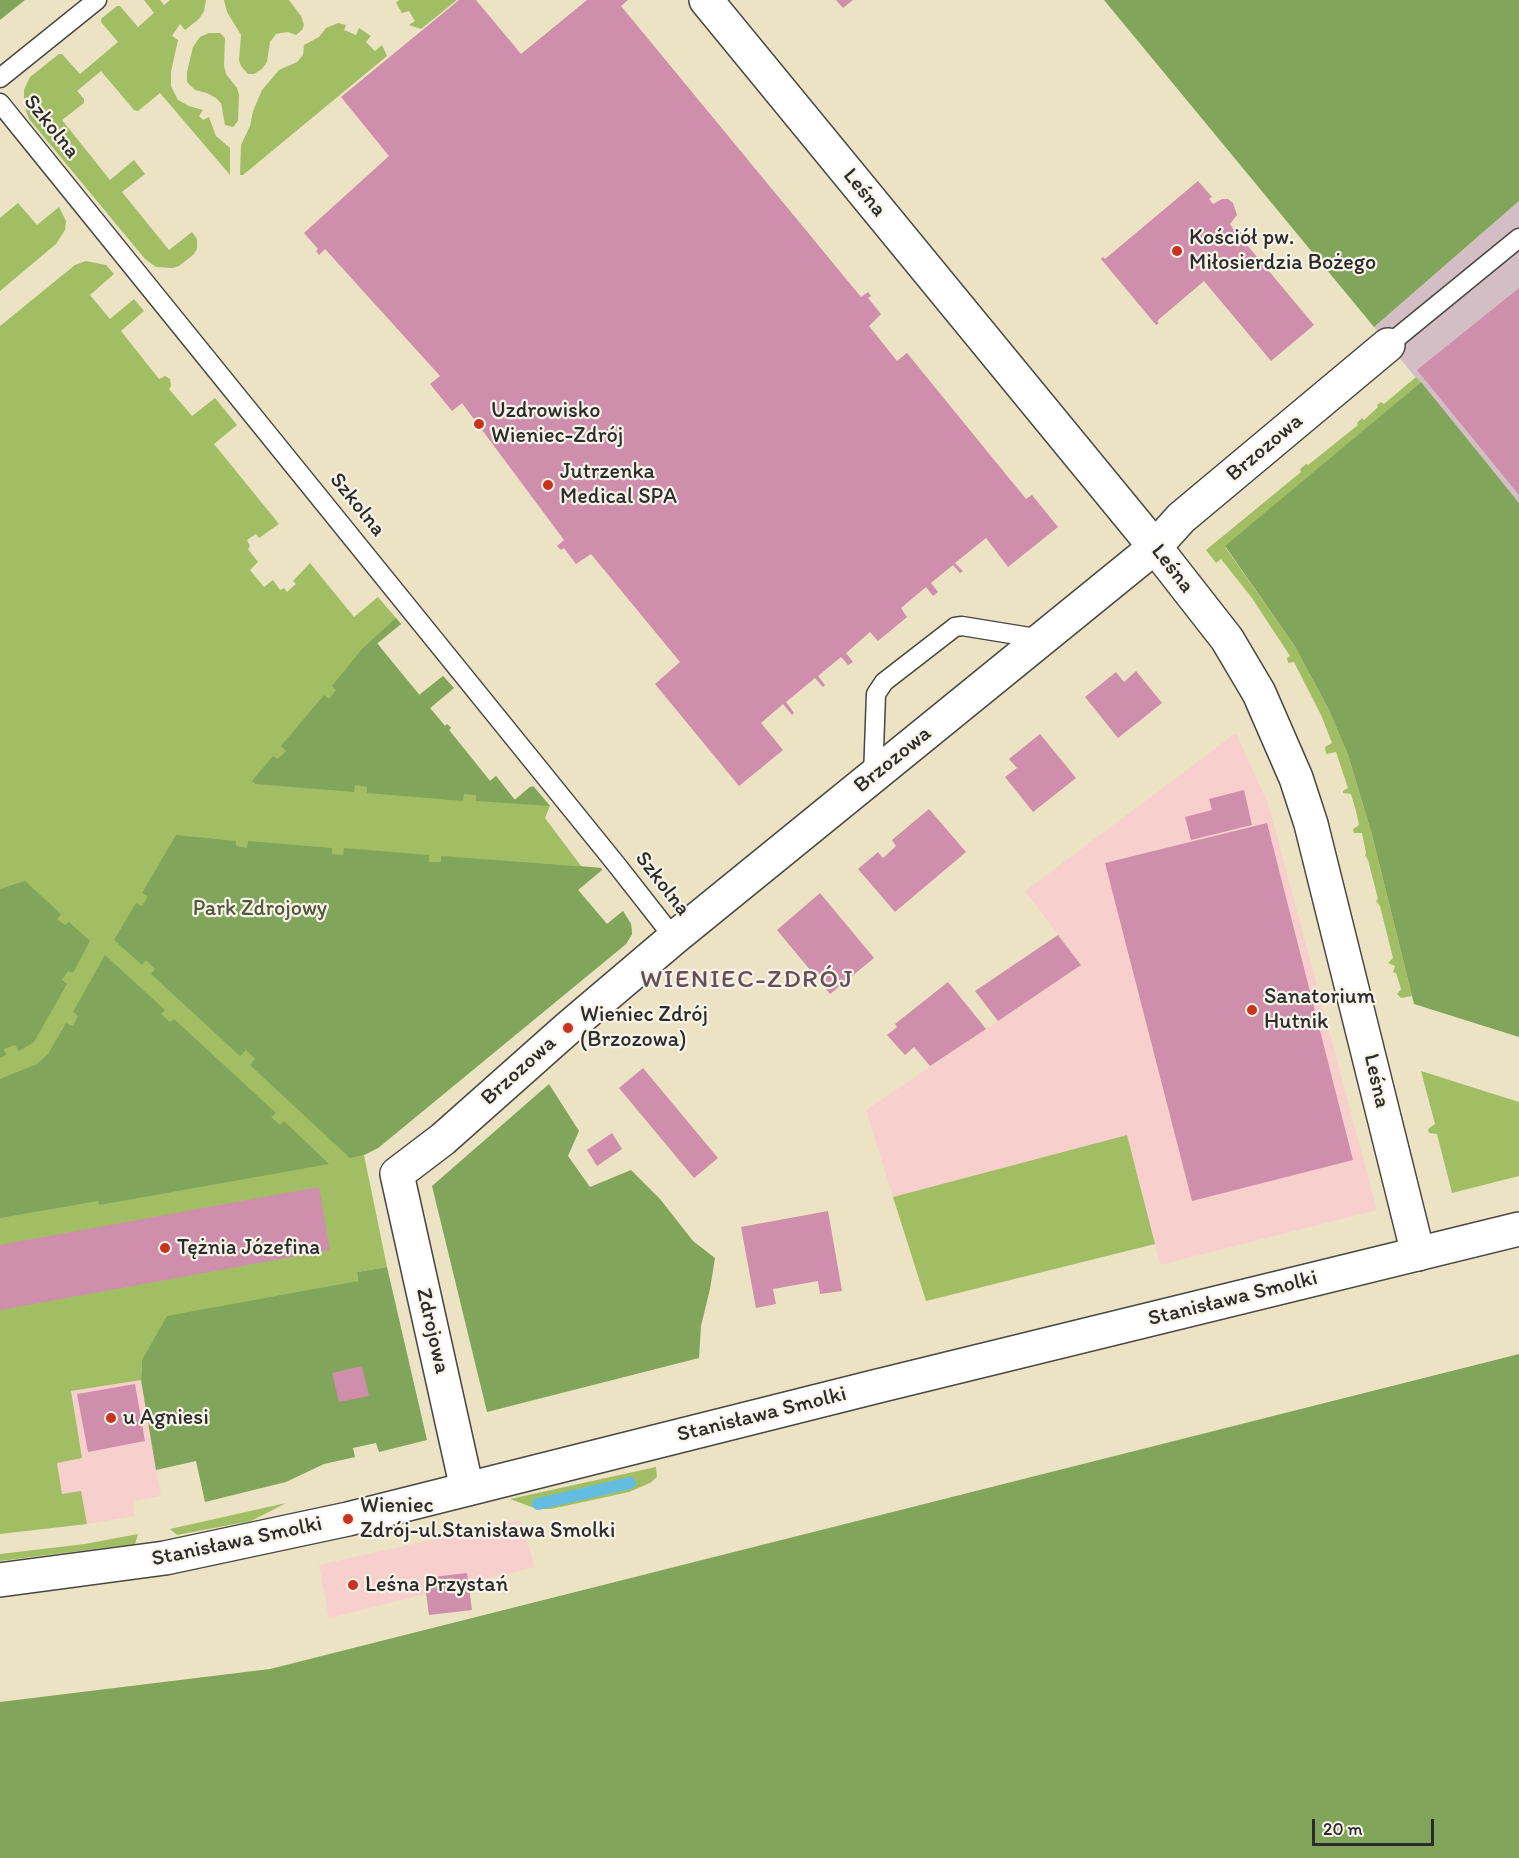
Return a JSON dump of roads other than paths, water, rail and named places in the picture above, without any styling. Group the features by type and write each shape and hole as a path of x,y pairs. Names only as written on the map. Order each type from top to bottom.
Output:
{"street":[{"name":"Leśna","path":"706,0 1155,547 1227,639 1259,693 1296,778 1314,836 1418,1254"},
{"name":"Brzozowa","path":"397,1174 434,1146 674,938 1155,547 1181,518 1388,345"},
{"name":"Zdrojowa","path":"397,1174 467,1488"},
{"name":"Stanisława Smolki","path":"0,1580 165,1558 348,1519 1519,1229"}],"lane":[{"path":"0,78 97,0"},
{"name":"Szkolna","path":"0,103 674,938"},
{"path":"1388,345 1519,238"},
{"path":"873,777 876,694 884,682 955,627 962,626 1042,639"}],"waterway":[{"path":"538,1504 630,1483"}],"place":[{"name":"Kościół pw. Miłosierdzia Bożego","path":"1177,251"},
{"name":"Uzdrowisko Wieniec-Zdrój","path":"479,424"},
{"name":"Jutrzenka Medical SPA","path":"548,485"},
{"name":"Sanatorium Hutnik","path":"1252,1010"},
{"name":"Wieniec Zdrój (Brzozowa)","path":"568,1028"},
{"name":"Tężnia Józefina","path":"165,1248"},
{"name":"u Agniesi","path":"111,1418"},
{"name":"Wieniec Zdrój-ul.Stanisława Smolki","path":"348,1519"},
{"name":"Leśna Przystań","path":"353,1585"}],"district":[{"name":"WIENIEC-ZDRÓJ","path":"747,980"}],"park label":[{"name":"Park Zdrojowy","path":"260,909"}]}
